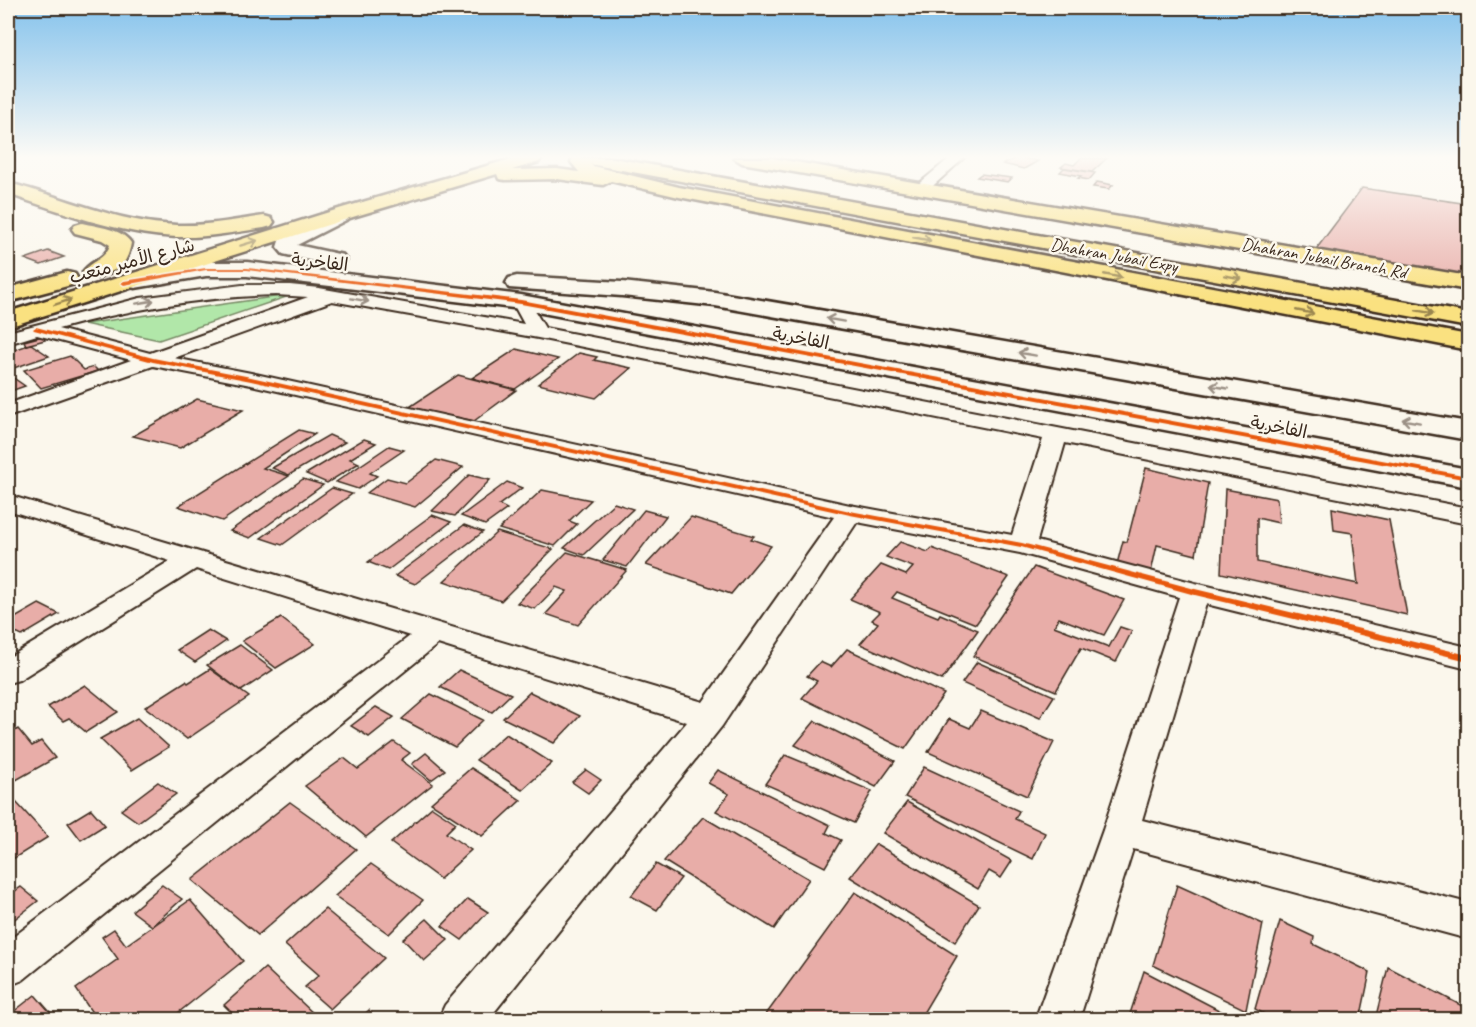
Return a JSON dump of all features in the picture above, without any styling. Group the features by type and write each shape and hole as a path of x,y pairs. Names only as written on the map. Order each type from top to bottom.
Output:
{"main road":[{"path":"65,206 100,217 157,229 203,230 277,220"},
{"name":"شارع الأمير متعب","path":"8,295 277,220 337,206"},
{"name":"شارع الأمير متعب","path":"8,320 366,206"},
{"path":"752,206 1468,343"},
{"name":"Dhahran Jubail Expy","path":"846,206 1468,320"},
{"name":"Dhahran Jubail Expy","path":"919,206 1468,301"},
{"name":"Dhahran Jubail Branch Rd","path":"1019,206 1468,283"},
{"path":"15,220 117,239 152,242 168,237 157,229"},
{"path":"94,272 116,258 121,248 121,243 117,239"},
{"path":"8,337 36,329"}],"street":[{"path":"349,212 287,242 290,250 441,278 622,289 715,299 1468,431"},
{"path":"247,269 250,261 263,255 299,252"},
{"name":"الفاخرية","path":"124,283 206,269 247,269 521,302 1468,478"},
{"path":"36,329 105,310 186,296 278,290 333,295 538,332 1468,516"},
{"path":"8,411 333,295"},
{"path":"521,302 538,332"},
{"path":"36,329 153,360 251,379 850,513 1022,545 1195,592 1468,658"},
{"path":"1022,545 1056,434"},
{"path":"8,501 192,560 710,717"},
{"path":"460,1020 710,717 850,513"},
{"path":"8,672 192,560"},
{"path":"1057,1020 1121,830 1195,592"},
{"path":"8,966 433,633"},
{"path":"1121,830 1468,921"}],"green space":[{"path":"295,294 159,340 84,324"}],"building":[{"path":"1349,206 1468,206 1468,276 1314,252"},
{"path":"48,251 64,257 41,265 25,259"},
{"path":"43,336 45,340 26,345 24,341"},
{"path":"31,344 49,356 8,370 8,352"},
{"path":"516,349 558,359 515,389 472,378"},
{"path":"579,353 597,357 594,360 631,368 596,398 538,384"},
{"path":"70,356 84,370 94,367 98,371 41,388 24,370"},
{"path":"9,375 25,386 8,392"},
{"path":"458,375 516,390 474,421 456,417 452,420 408,408"},
{"path":"197,399 243,410 180,448 133,436"},
{"path":"299,430 315,434 263,468 289,476 222,521 178,506"},
{"path":"329,435 345,442 289,475 272,468"},
{"path":"364,439 376,443 350,459 359,463 327,483 306,474"},
{"path":"389,446 404,450 370,473 377,476 358,489 336,482"},
{"path":"436,460 463,467 415,507 367,493 387,478 406,483"},
{"path":"1146,468 1208,483 1196,555 1157,545 1150,577 1116,568 1123,541 1127,542"},
{"path":"469,475 490,480 455,516 432,511"},
{"path":"303,479 323,485 250,538 230,531"},
{"path":"507,482 522,488 499,505 507,509 485,525 461,516"},
{"path":"332,488 352,494 282,545 261,538"},
{"path":"1225,489 1277,499 1279,523 1257,518 1257,562 1358,584 1352,533 1334,530 1332,508 1389,520 1407,615 1221,573"},
{"path":"542,490 591,500 569,521 577,524 555,546 499,529"},
{"path":"614,503 633,509 584,555 564,548"},
{"path":"644,510 666,516 627,567 603,560"},
{"path":"432,515 451,522 388,570 368,562"},
{"path":"691,517 754,536 751,539 771,546 731,594 646,565"},
{"path":"464,525 483,532 415,584 395,576"},
{"path":"497,532 553,549 501,601 444,581"},
{"path":"900,542 928,552 932,548 1009,577 976,624 897,592 892,598 978,630 942,680 860,644 878,623 872,620 880,612 850,599 881,565 906,575 913,567 886,557"},
{"path":"567,552 627,570 578,625 546,614 567,591 556,587 535,609 517,603"},
{"path":"1034,567 1124,600 1104,635 1059,618 1054,626 1109,647 1120,627 1132,631 1116,662 1081,648 1056,691 973,656"},
{"path":"39,604 59,614 22,636 16,633 8,637 8,622"},
{"path":"281,618 315,644 276,668 242,641"},
{"path":"208,630 226,641 195,662 177,650"},
{"path":"240,645 273,670 241,691 207,665"},
{"path":"847,649 944,694 905,749 802,698 817,681 807,676 820,662 831,667"},
{"path":"977,662 1054,696 1040,718 962,683"},
{"path":"210,669 249,697 187,739 145,707 186,681 188,683"},
{"path":"459,670 511,694 492,712 440,687"},
{"path":"85,685 118,712 86,732 69,718 63,721 48,707"},
{"path":"530,692 580,716 554,743 503,718"},
{"path":"431,694 483,720 455,747 402,719"},
{"path":"376,707 394,717 369,737 351,726"},
{"path":"981,711 1054,742 1027,796 928,752 949,719 970,728"},
{"path":"137,718 169,747 132,770 100,739"},
{"path":"815,721 895,761 876,787 795,745"},
{"path":"18,729 32,746 41,741 55,758 9,784 8,735"},
{"path":"506,734 552,763 522,790 476,760"},
{"path":"394,742 410,753 401,760 433,784 366,837 305,786 344,758 358,769"},
{"path":"426,753 445,770 431,780 412,764"},
{"path":"785,755 872,791 854,823 765,784"},
{"path":"924,767 1019,811 1015,819 1045,833 1033,859 905,797"},
{"path":"471,768 521,800 482,836 431,803"},
{"path":"586,770 601,780 588,793 572,782"},
{"path":"718,770 830,825 826,833 841,840 825,867 716,811 729,794 708,783"},
{"path":"158,782 176,794 138,822 121,810"},
{"path":"15,801 48,837 8,862 8,806"},
{"path":"290,802 356,849 258,935 192,880"},
{"path":"907,802 1012,861 1001,878 989,871 978,889 883,833"},
{"path":"432,807 456,823 446,833 471,850 440,879 391,843"},
{"path":"91,809 105,825 81,840 68,823"},
{"path":"703,817 809,879 774,929 664,861"},
{"path":"876,844 979,905 955,942 850,877"},
{"path":"371,864 423,900 389,934 335,896"},
{"path":"656,864 681,878 657,910 631,896"},
{"path":"162,885 182,899 152,926 132,911"},
{"path":"1177,885 1263,924 1246,1010 1153,965"},
{"path":"21,887 38,901 8,924 8,896"},
{"path":"855,892 957,956 919,1020 762,1020"},
{"path":"468,899 488,912 462,940 442,926"},
{"path":"190,900 243,961 169,1020 97,1020 76,989 118,959 102,937 114,929 126,945"},
{"path":"325,909 384,958 330,1009 305,987 319,975 285,945"},
{"path":"427,919 448,940 424,961 403,939"},
{"path":"1280,921 1314,937 1313,944 1370,972 1360,1020 1275,1020 1255,1009"},
{"path":"1388,967 1468,1009 1468,1020 1375,1020"},
{"path":"265,968 316,1016 312,1020 239,1020 224,1005"},
{"path":"1144,971 1238,1020 1128,1020"},
{"path":"35,995 57,1020 8,1020 8,1016"},
{"path":"369,1010 377,1020 358,1020"}],"cycle path":[{"path":"124,283 206,269 247,269 521,302 1468,478"},
{"path":"36,329 153,360 251,379 850,513 1022,545 1195,592 1468,658"}]}
